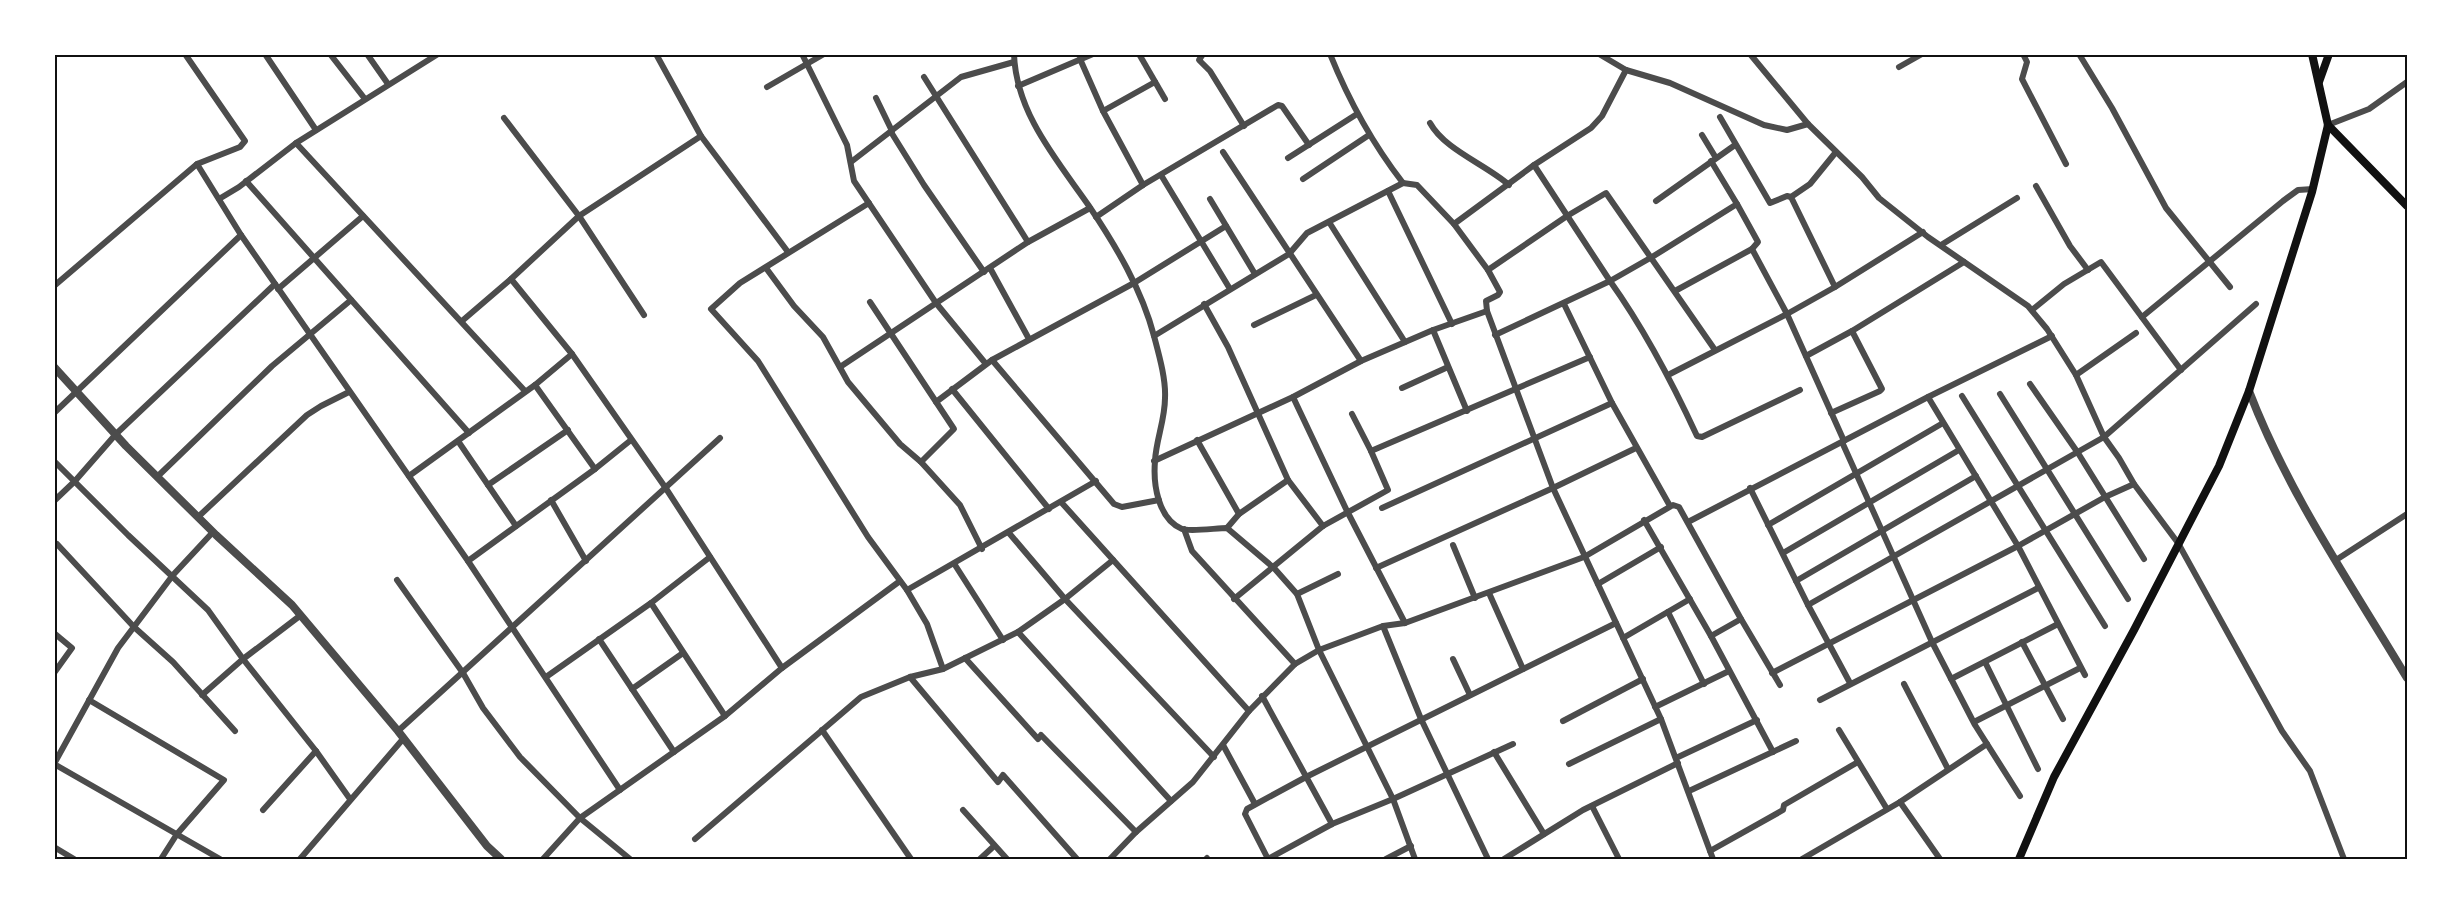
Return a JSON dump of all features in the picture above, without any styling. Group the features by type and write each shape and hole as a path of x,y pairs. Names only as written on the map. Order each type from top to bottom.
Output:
{"main road":[{"path":"2019,859 2054,777 2219,466 2249,391 2313,189 2328,125 2312,54"},
{"path":"2319,82 2329,54"},
{"path":"2328,125 2407,206"}],"street":[{"path":"54,286 197,164 240,147 245,141 185,54"},
{"path":"265,54 316,130"},
{"path":"330,54 365,99"},
{"path":"367,54 388,84"},
{"path":"219,199 296,143 438,54"},
{"path":"656,54 701,136 788,252"},
{"path":"802,54 847,145 852,177 936,303 986,364"},
{"path":"767,87 824,54"},
{"path":"1014,54 1018,86 1027,111 1050,151 1096,217 1140,291 1154,336 1166,395 1155,460 1162,510 1174,524 1184,529 1227,528 1274,568 1297,594 1319,650 1394,800 1415,859"},
{"path":"1018,86 1093,54"},
{"path":"1139,54 1165,99"},
{"path":"1203,54 1199,60 1210,71 1244,126"},
{"path":"1330,54 1369,135 1404,183"},
{"path":"1599,54 1626,70 1670,83 1764,125 1787,130 1808,124"},
{"path":"1750,54 1808,124 1862,177 1879,198 2032,310 2052,336 2076,375 2104,437 2134,484 2178,543 2271,712 2310,771 2344,859"},
{"path":"1899,67 1922,54"},
{"path":"2024,54 2027,62 2022,79 2066,164"},
{"path":"2079,54 2112,108 2166,208 2230,287"},
{"path":"1080,59 1103,111 1143,185"},
{"path":"851,162 964,75 1014,62"},
{"path":"1454,224 1534,165 1591,128 1602,116 1626,70"},
{"path":"924,77 1028,242"},
{"path":"1103,111 1155,82"},
{"path":"2328,125 2369,109 2407,82"},
{"path":"876,98 891,131 924,185 987,270 1029,339"},
{"path":"1096,217 1161,174 1281,104 1309,145"},
{"path":"1288,158 1357,114"},
{"path":"1720,117 1770,203 1773,204 1787,196 1791,197 1810,184 1836,152"},
{"path":"504,118 579,216 644,315"},
{"path":"1430,123 1439,137 1509,185"},
{"path":"1303,179 1369,135"},
{"path":"1675,291 1752,249 1758,242 1702,135"},
{"path":"462,321 579,216 701,136"},
{"path":"296,143 525,391"},
{"path":"1656,201 1735,145"},
{"path":"1223,152 1361,361"},
{"path":"197,164 241,235 468,561 620,790"},
{"path":"1534,165 1634,315 1668,375 1697,436 1700,438 1800,390"},
{"path":"1161,174 1230,289"},
{"path":"246,181 468,433"},
{"path":"1154,336 1289,254 1307,233 1404,183 1418,185 1454,224 1488,270 1500,292 1486,301 1495,335 1553,488 1661,719 1712,859"},
{"path":"2036,186 2070,246 2088,270"},
{"path":"2142,317 2298,190 2313,189"},
{"path":"1388,191 1452,324"},
{"path":"1488,270 1567,216 1606,193 1715,350"},
{"path":"1791,197 1835,287"},
{"path":"1941,245 2017,198"},
{"path":"1210,199 1255,274"},
{"path":"869,203 740,283 711,309 758,362 868,537 900,580 927,624 943,669"},
{"path":"1495,335 1610,281 1737,204"},
{"path":"840,368 1028,242 1090,208"},
{"path":"54,501 75,481 116,434 277,286 363,216"},
{"path":"1329,222 1405,342"},
{"path":"936,402 992,360 1134,283 1226,226"},
{"path":"1668,375 1787,314 1923,232"},
{"path":"54,413 241,235"},
{"path":"1752,249 1787,314 1932,642 1974,722 2020,796"},
{"path":"1806,356 1964,262"},
{"path":"2032,310 2064,284 2101,262 2181,370"},
{"path":"766,268 794,306 823,337 848,382 900,444 921,462 960,505 982,549"},
{"path":"511,279 572,354 665,488 783,668"},
{"path":"1254,324 1316,295"},
{"path":"157,477 272,366 351,300"},
{"path":"870,302 954,429 921,462"},
{"path":"1204,304 1228,346 1288,480 1323,526"},
{"path":"1564,304 1612,403 1670,506"},
{"path":"1808,605 2104,437 2256,304"},
{"path":"1155,460 1293,397 1361,361 1433,330 1487,311"},
{"path":"1433,330 1467,411"},
{"path":"1831,413 1880,391 1882,388 1852,330"},
{"path":"2076,375 2136,333"},
{"path":"1688,522 1928,397 2052,336"},
{"path":"409,476 535,385 572,354"},
{"path":"1371,450 1590,357"},
{"path":"992,360 1118,506 1159,500"},
{"path":"54,367 157,477 301,615 398,730 487,846 501,859"},
{"path":"1402,388 1448,367"},
{"path":"2030,384 2078,453 2144,559"},
{"path":"535,385 595,469"},
{"path":"952,389 1049,509"},
{"path":"2249,391 2266,435 2292,487 2407,678"},
{"path":"198,517 307,415 349,392"},
{"path":"2000,394 2128,599"},
{"path":"1962,396 2105,626"},
{"path":"1293,397 1347,511 1405,623"},
{"path":"1928,397 2018,546 2085,675"},
{"path":"1382,508 1612,403"},
{"path":"1234,599 1323,526 1388,490 1352,414"},
{"path":"1768,525 1943,423"},
{"path":"488,485 568,430"},
{"path":"398,730 720,438"},
{"path":"468,561 595,469 631,440"},
{"path":"1197,440 1239,514"},
{"path":"458,441 516,526"},
{"path":"1376,568 1636,448"},
{"path":"1783,553 1959,450"},
{"path":"54,461 128,536 173,575 208,610 350,799"},
{"path":"1796,581 1976,476"},
{"path":"1227,528 1239,514 1288,480"},
{"path":"907,591 1096,481"},
{"path":"1772,673 2018,546 2105,497 2134,484"},
{"path":"1750,488 1850,683"},
{"path":"551,500 586,561"},
{"path":"1061,502 1249,711"},
{"path":"1110,859 1136,832 1193,782 1249,711 1295,664 1319,650 1383,626 1405,623 1584,557 1670,506 1679,507 1780,685"},
{"path":"2336,560 2407,514"},
{"path":"1644,520 1711,636 1773,752"},
{"path":"1184,529 1192,551 1295,664"},
{"path":"213,532 173,575 118,648 54,764 220,859"},
{"path":"1009,533 1065,599 1214,757"},
{"path":"57,544 134,627 173,662 235,731"},
{"path":"1453,545 1475,598"},
{"path":"1598,584 1661,547"},
{"path":"546,677 651,603 710,557"},
{"path":"695,839 861,697 910,677 943,669 1018,633 1113,560"},
{"path":"955,565 1003,640"},
{"path":"1297,594 1338,574"},
{"path":"397,580 463,672 483,708 520,757 580,818 630,859"},
{"path":"543,859 580,818 725,716 783,668 900,580"},
{"path":"1820,700 2038,588"},
{"path":"1489,593 1522,669"},
{"path":"1623,638 1690,599"},
{"path":"651,603 725,716"},
{"path":"1668,612 1704,684"},
{"path":"202,695 243,659 301,615"},
{"path":"1711,636 1741,619"},
{"path":"1513,744 1447,773 1394,800 1332,824 1268,859 1245,814 1247,809 1255,804 1306,777 1616,623"},
{"path":"1951,678 2058,624"},
{"path":"1383,626 1421,720 1488,859"},
{"path":"54,633 72,648 54,673"},
{"path":"1018,633 1171,801"},
{"path":"599,639 674,752"},
{"path":"2022,642 2063,719"},
{"path":"632,689 683,653"},
{"path":"965,658 1038,739 1041,735 1136,832"},
{"path":"1453,659 1470,695"},
{"path":"1984,662 2038,769"},
{"path":"1974,722 2080,668"},
{"path":"1655,707 1729,671"},
{"path":"910,677 998,782 1003,776 1077,859"},
{"path":"1563,721 1643,679"},
{"path":"1904,684 1948,770"},
{"path":"1262,696 1332,824"},
{"path":"89,700 224,780 177,834 161,859"},
{"path":"1569,764 1661,719"},
{"path":"1504,859 1592,806 1757,720"},
{"path":"822,730 911,859"},
{"path":"1839,730 1887,809"},
{"path":"300,859 403,739"},
{"path":"1689,791 1796,741"},
{"path":"1802,859 1900,802 1987,744"},
{"path":"1223,745 1255,804"},
{"path":"263,810 316,751"},
{"path":"1494,753 1544,834"},
{"path":"1710,851 1783,810 1784,805 1858,762"},
{"path":"1900,802 1940,859"},
{"path":"1592,806 1619,859"},
{"path":"963,810 1007,859"},
{"path":"980,859 994,846"},
{"path":"1386,859 1411,846"},
{"path":"54,847 74,859"}]}
